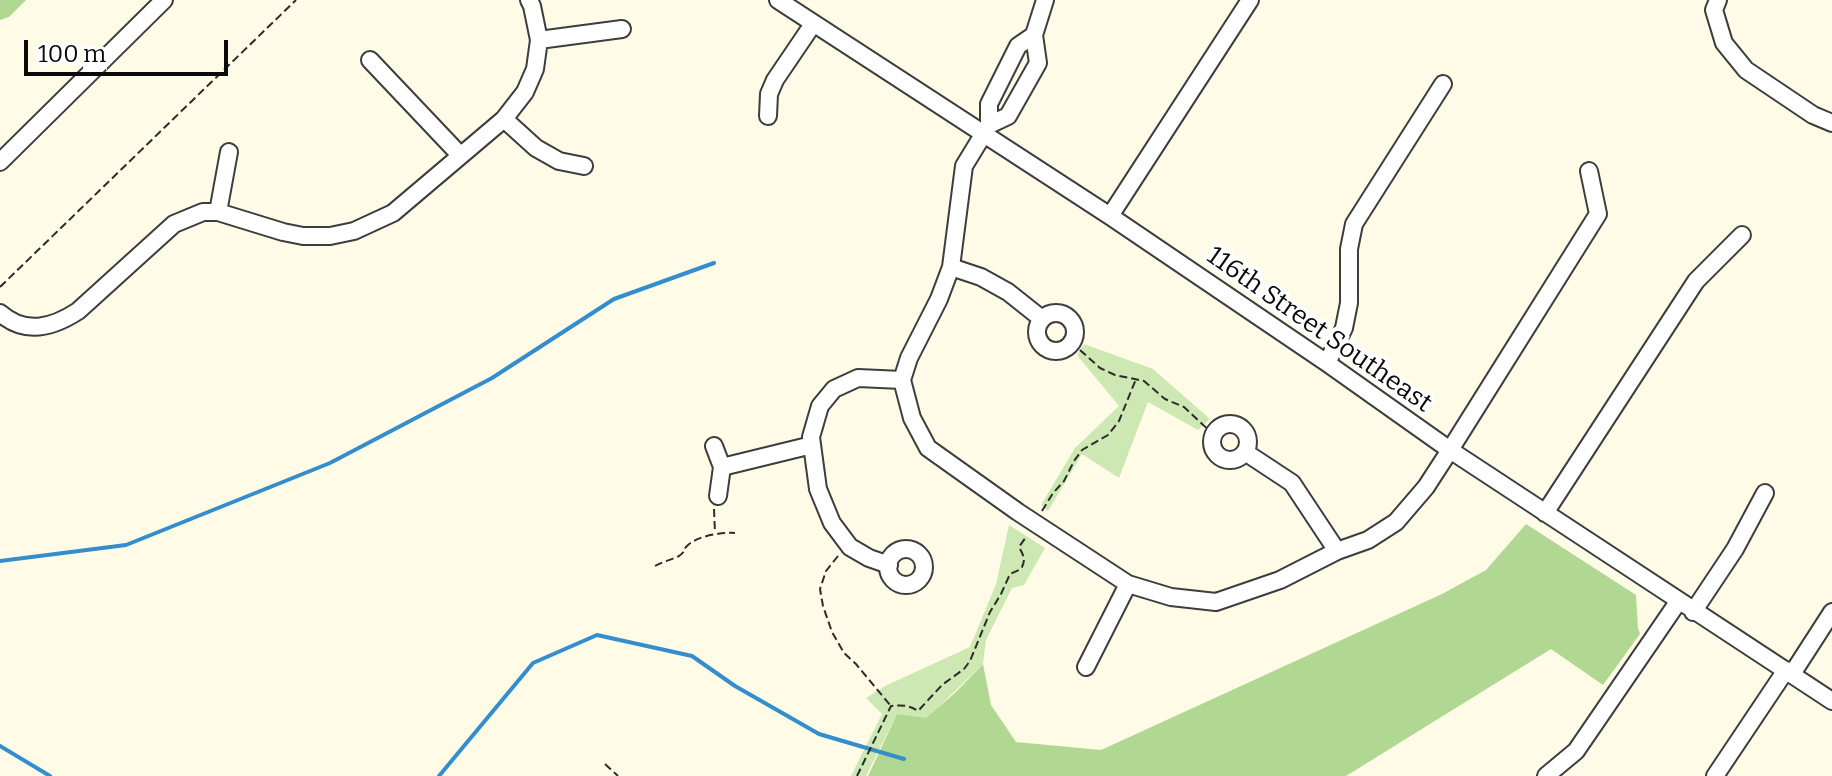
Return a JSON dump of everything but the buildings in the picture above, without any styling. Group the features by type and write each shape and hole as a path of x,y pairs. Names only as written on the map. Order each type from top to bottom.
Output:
{"street":[{"path":"0,162 164,0"},
{"path":"0,313 6,319 30,327 64,321 174,224 203,212 218,212 303,236 330,236 354,231 393,213 504,119 525,92 535,69 539,40 529,0"},
{"name":"116th Street Southeast","path":"778,0 986,130 1450,450 1832,701"},
{"path":"986,130 1008,116 1038,63 1034,35 1045,0"},
{"path":"1110,216 1250,0"},
{"path":"1718,0 1714,10 1724,43 1746,70 1813,115 1832,123"},
{"path":"768,116 769,94 775,80 813,24"},
{"path":"539,40 622,29"},
{"path":"1034,35 1018,46 989,104 986,130 964,166 951,267 902,380 912,418 928,448 1128,584 1171,597 1216,602 1280,580 1337,551 1368,540 1396,522 1426,487 1598,214 1589,171"},
{"path":"370,60 460,155"},
{"path":"1327,363 1344,328 1349,303 1349,249 1354,224 1443,84"},
{"path":"504,119 536,148 559,161 584,166"},
{"path":"218,212 229,152"},
{"path":"1545,513 1696,281 1742,235"},
{"path":"951,267 981,277 1008,292 1042,319"},
{"path":"1054,313 1069,319 1075,331 1071,342 1060,350 1044,346 1037,334 1042,319 1054,313"},
{"path":"889,565 850,547 832,523 818,489 811,437 820,406 834,389 858,378 902,380"},
{"path":"1233,424 1247,437 1248,446 1237,459 1228,460 1213,448 1214,435 1218,429 1233,424"},
{"path":"722,467 812,445"},
{"path":"714,446 722,467 718,496"},
{"path":"1245,452 1292,483 1337,551"},
{"path":"1693,612 1735,549 1765,493"},
{"path":"1086,667 1128,584"},
{"path":"1546,776 1576,751 1678,602"},
{"path":"1715,776 1832,612"}],"path":[{"path":"0,287 296,0"},
{"path":"1071,342 1100,368 1115,375 1144,381 1165,399 1184,407 1214,435"},
{"path":"891,706 911,706 918,711 942,685 964,669 1010,574 1021,569 1024,563 1019,547 1082,450 1108,435 1119,421 1136,379"},
{"path":"715,533 714,509 718,496"},
{"path":"655,566 679,555 692,542 715,533 735,533"},
{"path":"850,547 834,559 826,571 820,589 823,606 844,653 891,706"},
{"path":"857,776 891,706"},
{"path":"605,764 618,776"}],"green space":[{"path":"0,0 26,0 9,17 0,20"},
{"path":"1084,344 1153,369 1210,419 1198,430 1148,402 1119,478 1082,454 1048,511 1041,505 1075,448 1119,406 1077,355"},
{"path":"1526,524 1636,595 1640,634 1603,685 1551,649 1346,776 868,776 897,714 926,718 983,664 991,705 1016,742 1101,750 1442,594 1486,570"},
{"path":"1009,525 1045,548 1024,585 1012,588 986,640 983,664 926,719 897,714 866,776 851,776 882,714 866,698 887,685 970,647 996,584"}],"waterway":[{"path":"0,561 126,545 330,463 492,378 614,299 714,263"},
{"path":"439,776 533,663 597,635 692,656 735,686 819,734 904,759"},
{"path":"0,746 50,776"}]}
